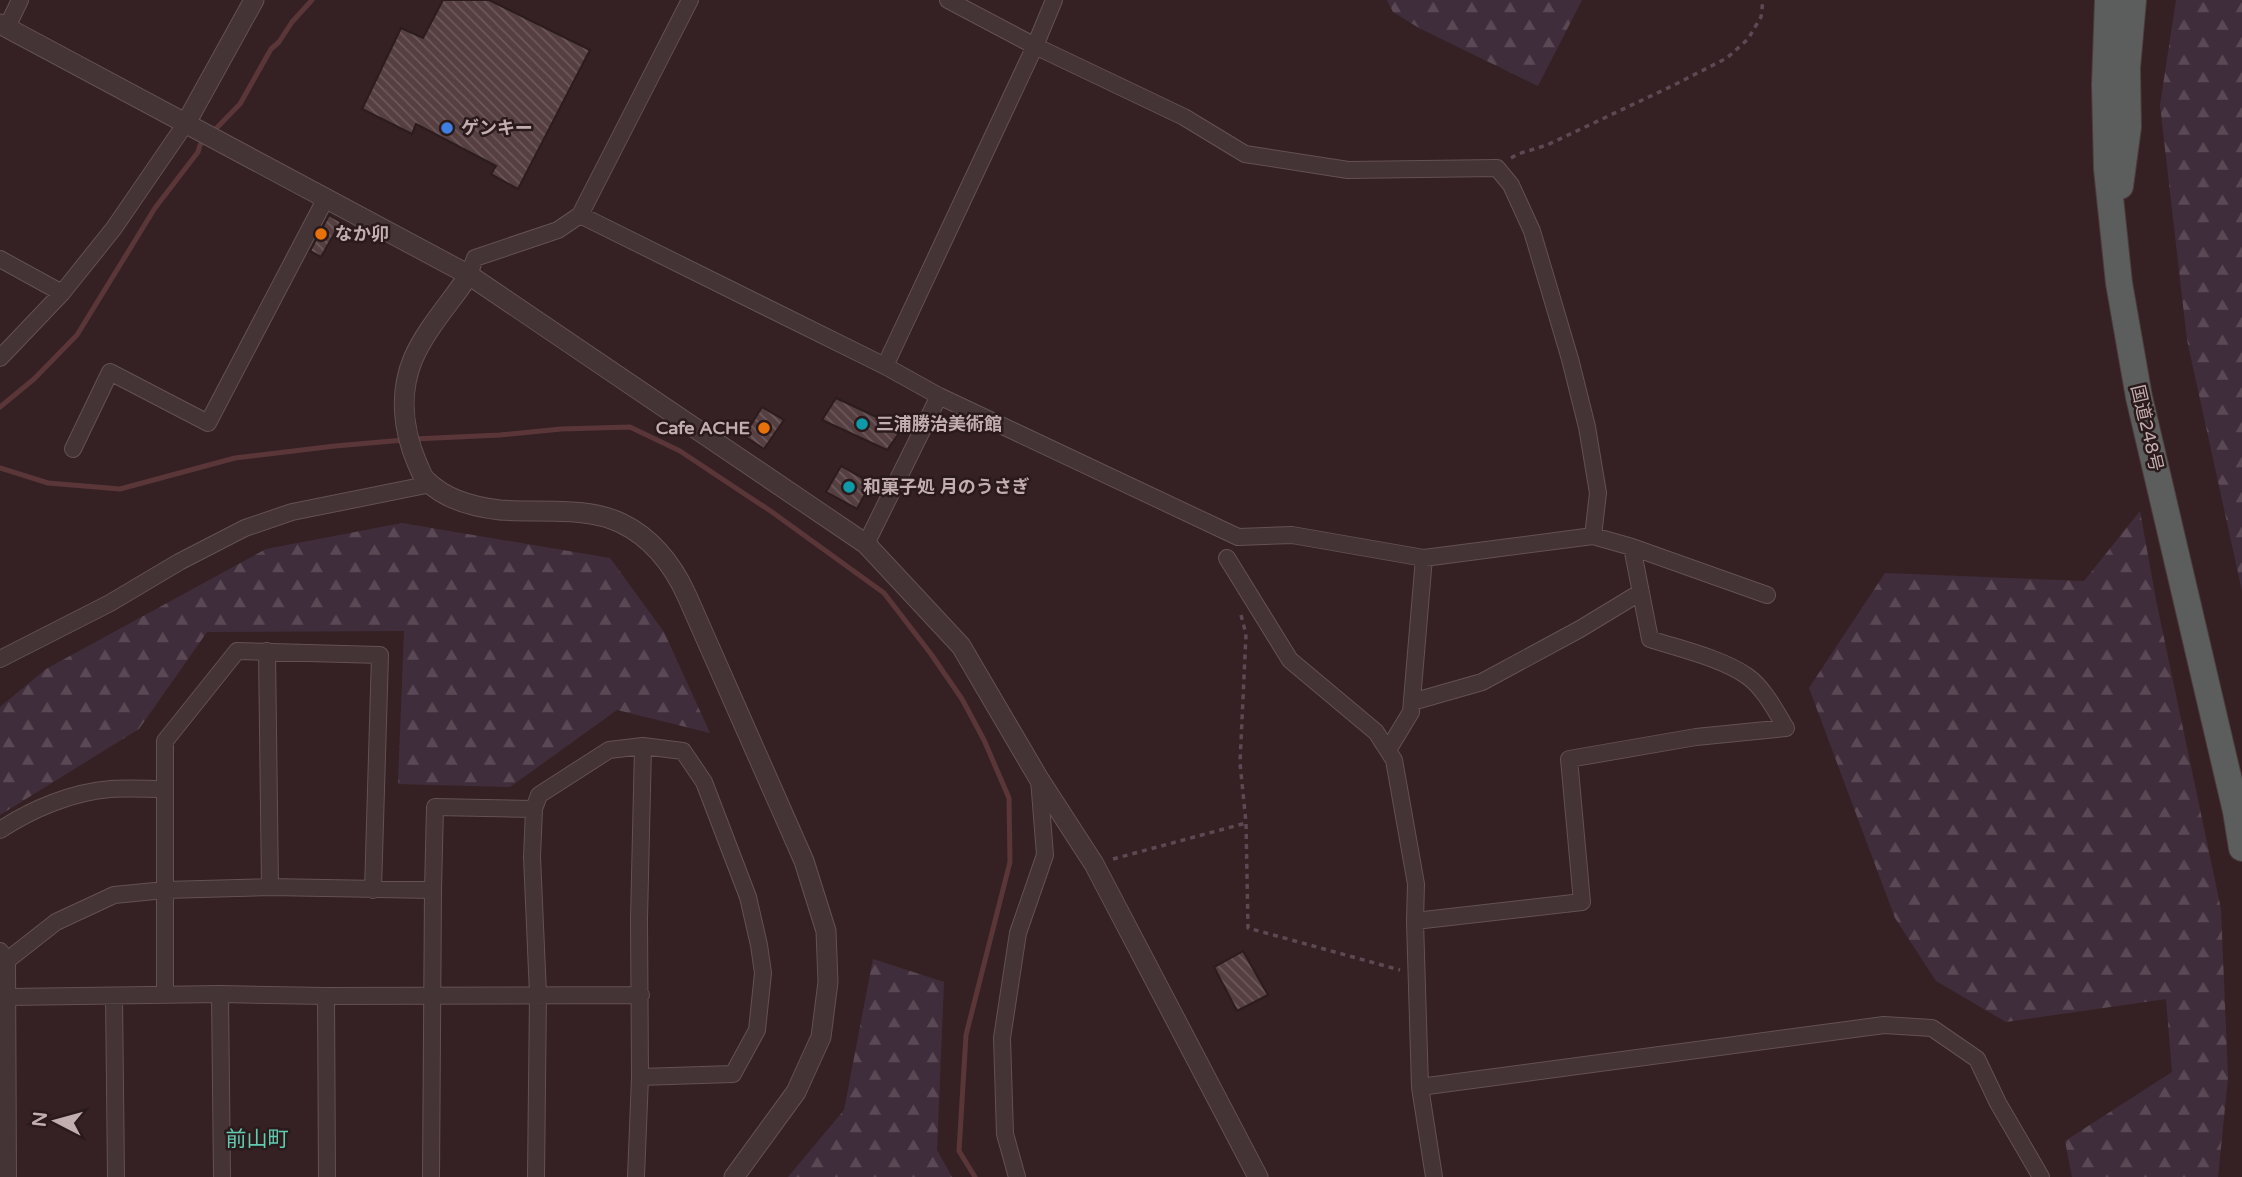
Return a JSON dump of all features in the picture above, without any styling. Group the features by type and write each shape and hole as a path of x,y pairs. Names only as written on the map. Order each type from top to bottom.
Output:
{"highway":[{"name":"国道248号","path":"2108,0 2105,85 2107,169 2119,283 2139,397 2236,811 2242,848"},
{"name":"国道248号","path":"2119,0 2117,129 2120,186 2135,301 2159,442 2242,787"},
{"path":"2120,186 2128,127 2127,68 2133,0"}],"street":[{"path":"20,0 4,26 469,275 866,544 961,646 1039,779 1094,864 1258,1177"},
{"path":"0,358 62,293 114,228 186,123 254,0"},
{"path":"690,0 580,215 558,230 475,258 469,275 428,331 414,358 406,381 403,409 410,446 428,482 447,497 498,510 594,514 620,522 651,541 678,577 804,861 826,932 828,982 821,1037 796,1092 734,1177"},
{"path":"948,0 1035,46 1184,117 1245,154 1348,170 1497,168 1511,185 1532,231 1570,359 1587,427 1598,493 1593,536"},
{"path":"885,366 1054,0"},
{"path":"73,450 110,372 208,423 326,198"},
{"path":"580,215 885,366 939,396 1238,537 1292,535 1424,558 1593,536 1632,547 1767,595"},
{"path":"0,259 62,293"},
{"path":"866,544 939,396"},
{"path":"0,659 110,603 179,562 245,528 292,512 428,482"},
{"path":"1415,920 1582,902 1569,759 1696,737 1786,728 1767,696 1747,676 1720,663 1650,639 1632,547"},
{"path":"1227,558 1290,660 1376,732 1394,760 1416,884 1420,1087 1434,1177"},
{"path":"1388,750 1411,712 1424,558"},
{"path":"1412,702 1482,682 1580,629 1641,592"},
{"path":"267,650 270,887"},
{"path":"165,995 165,741 237,651 380,655 373,890"},
{"path":"636,1177 640,1077 639,919 643,746"},
{"path":"536,1177 538,994 532,857 534,810 539,796 609,750 643,746 683,751 704,782 748,897 763,973 757,1030 733,1074 640,1077"},
{"path":"1017,1177 1005,1134 1002,1038 1018,933 1045,855 1039,779"},
{"path":"0,830 51,804 82,793 111,789 165,789"},
{"path":"431,1177 436,807 534,810"},
{"path":"8,1177 8,997 2,959 56,922 114,895 165,890 270,887 433,890"},
{"path":"8,997 220,994 640,995"},
{"path":"220,994 222,1177"},
{"path":"114,996 116,1177"},
{"path":"326,996 327,1177"},
{"path":"1420,1087 1884,1025 1932,1028 1977,1059 2041,1177"}],"path":[{"path":"1497,168 1518,154 1547,145 1727,58 1748,39 1761,18 1763,0"},
{"path":"1240,608 1246,634 1240,763 1246,823 1248,928 1417,974"},
{"path":"1094,864 1246,823"}],"green space":[{"path":"1387,0 1582,0 1538,86 1419,28 1393,12"},
{"path":"2176,0 2242,0 2242,591 2187,340 2160,105"},
{"path":"2140,511 2221,909 2228,1078 2218,1177 2072,1177 2065,1141 2172,1072 2166,999 2006,1022 1936,981 1895,918 1809,688 1885,573 2084,581"},
{"path":"402,523 610,558 664,632 710,733 617,710 510,787 398,784 404,631 207,632 139,729 0,815 0,707 46,669 266,549"},
{"path":"873,959 944,982 937,1150 952,1177 788,1177 844,1110"}],"building":[{"path":"443,0 489,0 590,50 518,189 491,174 496,166 416,124 412,134 362,109 401,28 423,38"},
{"name":"なか卯","path":"329,215 341,222 321,257 310,251"},
{"name":"三浦勝治美術館","path":"836,398 902,429 887,450 822,420"},
{"name":"Cafe ACHE","path":"762,407 784,420 764,449 744,436"},
{"name":"和菓子処 月のうさぎ","path":"841,466 871,483 857,509 826,492"},
{"path":"1243,951 1268,995 1237,1011 1214,967"}],"waterway":[{"path":"0,407 34,379 77,335 155,208 198,152 200,145 240,104 271,49 312,0"},
{"path":"414,439 630,427 680,451 772,512 884,593 931,654 962,699 984,740 1009,798 1010,862 966,1035 959,1151 975,1177"},
{"path":"0,468 48,483 120,489 235,458 404,440"}],"place":[{"name":"ゲンキー","path":"447,128"},
{"name":"なか卯","path":"321,234"},
{"name":"三浦勝治美術館","path":"862,424"},
{"name":"Cafe ACHE","path":"764,428"},
{"name":"和菓子処 月のうさぎ","path":"849,487"}],"district":[{"name":"前山町","path":"257,1139"}]}
